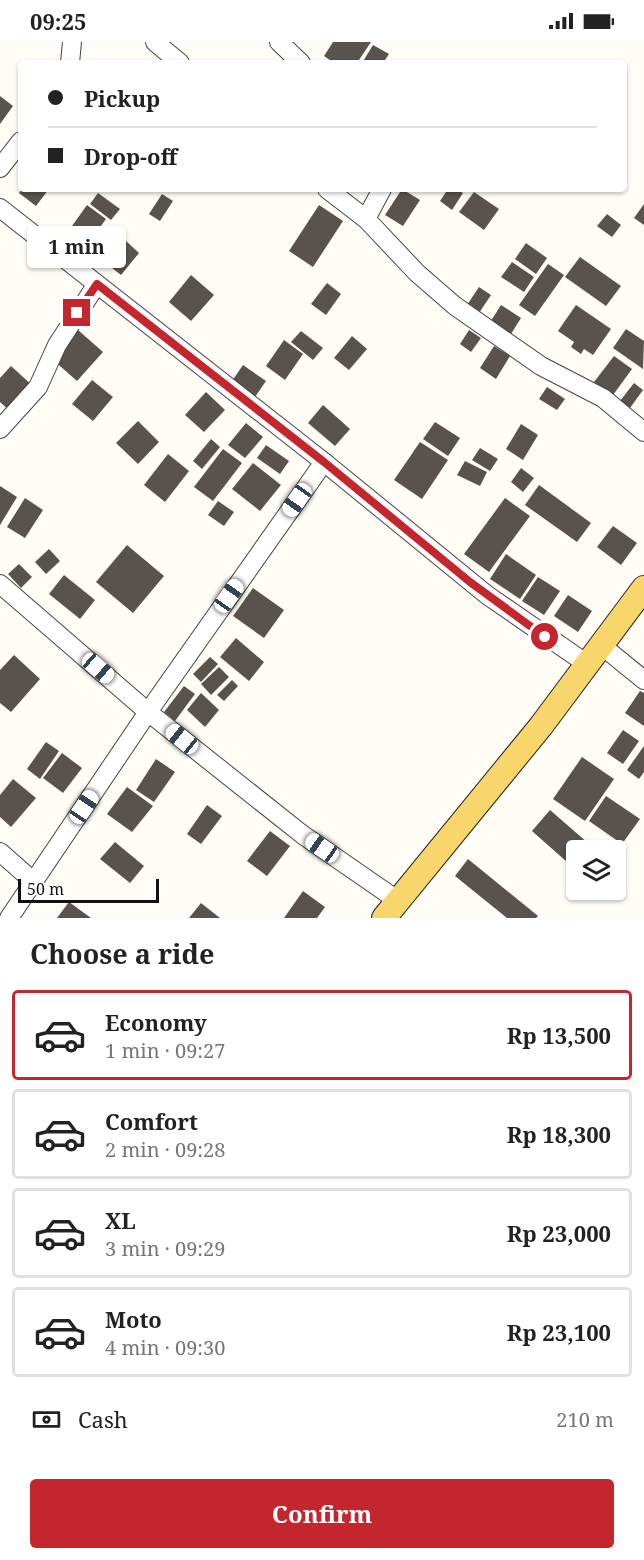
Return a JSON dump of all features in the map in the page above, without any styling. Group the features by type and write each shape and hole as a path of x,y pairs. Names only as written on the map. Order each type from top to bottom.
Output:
{"main road":[{"path":"390,909 541,726 644,588"}],"street":[{"path":"70,60 72,42"},
{"path":"155,42 176,60"},
{"path":"279,42 298,60"},
{"path":"0,168 18,145"},
{"path":"331,192 366,219 417,273 455,306 541,366 603,398 644,432"},
{"path":"366,219 380,192"},
{"path":"0,208 324,462 487,595 644,680"},
{"path":"0,429 38,387 57,345 97,284"},
{"path":"9,918 148,712 324,462"},
{"path":"0,584 148,712 303,835 390,909"},
{"path":"0,852 34,882"}],"building":[{"path":"333,42 371,42 359,60 330,60 324,56"},
{"path":"373,45 389,54 385,60 364,60"},
{"path":"0,96 13,106 0,124"},
{"path":"20,192 47,192 36,206"},
{"path":"400,192 407,192 420,200 403,226 385,215"},
{"path":"446,192 463,193 452,210 440,201"},
{"path":"474,192 499,209 484,230 459,212"},
{"path":"98,193 120,209 111,220 90,204"},
{"path":"162,194 173,201 160,221 149,214"},
{"path":"644,204 644,225 634,218"},
{"path":"87,205 106,219 86,247 67,233"},
{"path":"319,205 343,221 313,267 289,251"},
{"path":"607,214 621,225 612,237 597,226"},
{"path":"126,241 139,253 121,275 107,264"},
{"path":"526,243 547,258 536,274 515,259"},
{"path":"580,257 621,286 606,306 565,277"},
{"path":"512,262 534,277 524,292 501,277"},
{"path":"548,264 564,275 535,316 519,305"},
{"path":"191,275 214,295 191,321 169,302"},
{"path":"327,283 341,294 326,315 311,304"},
{"path":"479,287 491,295 477,316 465,308"},
{"path":"501,305 521,318 509,337 489,324"},
{"path":"576,305 611,329 593,355 584,349 581,354 571,347 574,342 558,331"},
{"path":"626,329 644,341 643,369 613,348"},
{"path":"78,330 103,352 77,381 52,359"},
{"path":"469,330 481,338 471,352 460,344"},
{"path":"301,331 323,348 313,360 291,342"},
{"path":"352,336 367,349 349,370 334,358"},
{"path":"284,340 303,354 285,380 266,366"},
{"path":"494,346 510,356 496,379 480,368"},
{"path":"614,356 632,369 613,395 594,382"},
{"path":"243,365 266,381 253,400 230,384"},
{"path":"11,366 34,387 11,412 0,402 0,378"},
{"path":"92,380 113,397 93,421 72,404"},
{"path":"634,383 643,390 630,408 620,401"},
{"path":"547,387 565,399 557,410 539,399"},
{"path":"206,392 225,410 204,432 185,415"},
{"path":"323,405 350,429 335,446 308,423"},
{"path":"138,421 159,442 138,464 116,443"},
{"path":"435,422 460,438 448,456 423,439"},
{"path":"246,423 263,437 245,458 228,445"},
{"path":"521,424 538,435 523,460 506,449"},
{"path":"211,439 220,447 202,469 193,461"},
{"path":"420,442 448,460 422,499 394,480"},
{"path":"266,445 289,461 280,474 257,458"},
{"path":"480,448 498,459 490,471 472,460"},
{"path":"223,449 242,463 213,501 194,487"},
{"path":"168,454 189,471 165,502 144,485"},
{"path":"465,461 487,472 480,486 457,475"},
{"path":"253,463 281,485 260,511 232,489"},
{"path":"521,468 534,478 523,492 511,482"},
{"path":"539,485 591,523 577,542 525,505"},
{"path":"0,486 17,497 0,525"},
{"path":"25,498 43,510 25,538 7,527"},
{"path":"505,498 530,516 489,572 464,554"},
{"path":"218,501 234,512 224,526 208,515"},
{"path":"613,526 637,543 621,565 597,547"},
{"path":"127,545 164,576 133,613 96,582"},
{"path":"49,549 60,561 46,574 35,562"},
{"path":"506,554 536,575 520,599 490,579"},
{"path":"19,564 32,577 21,588 8,574"},
{"path":"64,575 95,600 80,619 49,594"},
{"path":"538,577 560,591 544,615 522,601"},
{"path":"253,588 284,610 264,638 233,616"},
{"path":"568,595 592,611 578,632 554,616"},
{"path":"236,638 264,662 249,681 220,657"},
{"path":"14,655 40,679 11,712 0,703 0,670"},
{"path":"210,657 218,664 201,682 193,674"},
{"path":"219,667 229,677 211,695 201,684"},
{"path":"232,680 238,686 224,701 217,695"},
{"path":"184,686 195,694 175,721 164,712"},
{"path":"640,691 644,693 644,726 625,713"},
{"path":"201,693 219,710 205,727 187,710"},
{"path":"623,730 639,741 623,764 607,753"},
{"path":"46,742 59,751 40,779 27,769"},
{"path":"644,746 644,772 639,779 627,770"},
{"path":"62,753 82,768 63,793 43,778"},
{"path":"582,757 614,779 585,821 553,799"},
{"path":"156,759 175,772 154,802 136,790"},
{"path":"13,779 36,798 11,827 0,817 0,795"},
{"path":"127,787 153,806 132,832 107,814"},
{"path":"606,796 640,819 625,840 616,840 589,821"},
{"path":"207,805 222,816 201,844 187,834"},
{"path":"550,810 584,840 566,840 566,861 532,831"},
{"path":"270,831 290,846 267,876 247,861"},
{"path":"115,842 144,866 130,883 100,859"},
{"path":"468,859 538,916 536,918 507,918 455,876"},
{"path":"303,891 325,907 317,918 284,918"},
{"path":"69,902 91,918 57,918"},
{"path":"201,903 220,918 189,918"}],"route":[{"path":"77,313 97,284 324,462 470,582 545,637"}]}
